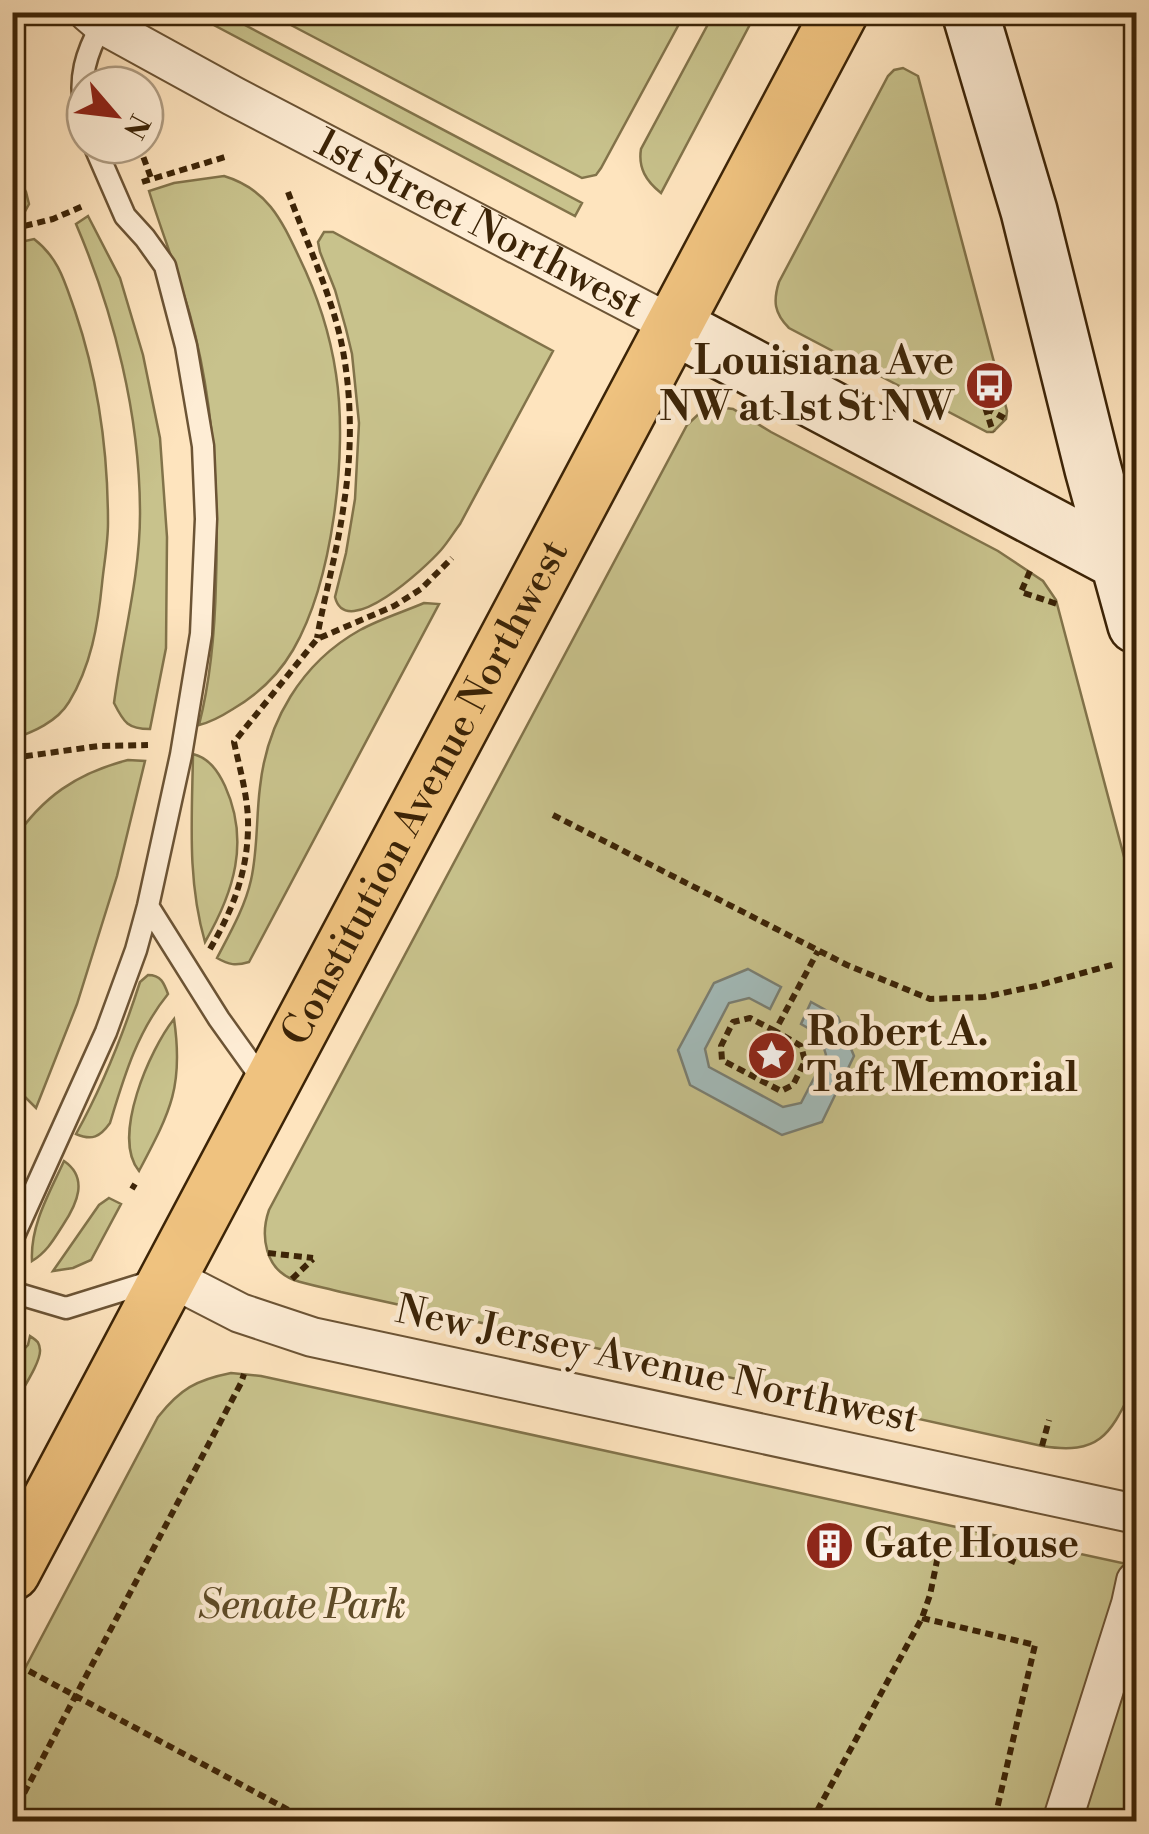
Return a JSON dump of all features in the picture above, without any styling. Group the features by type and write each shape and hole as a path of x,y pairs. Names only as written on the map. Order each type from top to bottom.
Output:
{"main road":[{"name":"Constitution Avenue Northwest","path":"12,1572 840,12"},
{"path":"970,12 1029,212 1093,469 1128,566 1136,624"},
{"name":"1st Street Northwest","path":"674,326 1128,566"}],"street":[{"name":"1st Street Northwest","path":"95,18 233,96 674,326"},
{"name":"New Jersey Avenue Northwest","path":"168,1276 240,1314 312,1337 1136,1514"},
{"path":"1062,1822 1136,1580"}],"lane":[{"path":"84,65 95,18"},
{"path":"12,1240 106,1032 136,950 193,698 202,634 206,519 203,446 186,346 165,266 124,216 102,165"},
{"path":"148,906 268,1088"},
{"path":"12,1292 66,1308 168,1276"}],"path":[{"path":"141,182 226,157"},
{"path":"146,165 151,178"},
{"path":"210,950 230,916 242,875 248,829 234,742 317,639 345,501 350,447 342,347 288,192"},
{"path":"12,229 83,206"},
{"path":"993,432 984,407 1006,419"},
{"path":"317,639 394,606 421,588 452,558"},
{"path":"1030,570 1020,592 1058,604"},
{"path":"12,758 100,746 148,745"},
{"path":"553,816 847,965 930,999 984,997 1116,964"},
{"path":"775,1032 818,950"},
{"path":"750,1018 775,1032 801,1046 805,1061 793,1085 781,1091 722,1060 720,1046 733,1022 750,1018"},
{"path":"268,1252 314,1258 292,1279"},
{"path":"12,1816 244,1374"},
{"path":"1042,1446 1049,1420"},
{"path":"1014,1545 1010,1560 1017,1563"},
{"path":"811,1822 922,1618 940,1546"},
{"path":"922,1618 1036,1644 994,1822"},
{"path":"29,1671 312,1822"}],"green space":[{"path":"685,12 601,168 596,175 582,178 268,13"},
{"path":"191,13 222,13 582,203 575,216"},
{"path":"714,13 756,13 661,193 644,174 641,149"},
{"path":"903,68 918,76 1007,411 1006,419 993,432 789,328 776,306 779,282 888,76"},
{"path":"13,167 29,204 23,215 13,219"},
{"path":"224,176 251,189 271,207 306,271 333,359 340,440 334,515 307,622 274,676 251,697 199,725 215,617 217,514 213,447 205,380 190,315 149,191"},
{"path":"88,216 120,278 143,355 160,438 167,537 166,648 150,729 128,724 114,703 137,561 139,477 122,365 102,293 76,224"},
{"path":"324,232 333,232 553,351 446,544 387,597 354,611 342,609 335,597 355,499 359,423 352,354 318,242"},
{"path":"34,239 50,254 60,272 90,363 104,442 108,531 96,630 77,688 51,721 13,739 12,246"},
{"path":"705,408 733,409 998,551 1043,581 1056,600 1136,902 1136,1382 1112,1426 1092,1443 1063,1448 1042,1446 341,1292 284,1275 267,1251 265,1230 269,1210 687,425"},
{"path":"424,603 439,604 249,962 233,964 217,958 248,890 264,763 290,696 320,659 339,644 368,626"},
{"path":"193,754 208,762 219,775 233,806 236,827 231,885 205,942 193,872"},
{"path":"128,760 145,761 117,876 77,1004 36,1108 13,1085 13,841 36,812 62,789 93,772"},
{"path":"148,975 161,980 168,994 140,1039 110,1123 95,1136 76,1134 111,1060 140,982"},
{"path":"174,1019 177,1063 172,1098 139,1171 131,1156 131,1116 145,1071"},
{"path":"64,1161 76,1175 76,1200 53,1240 32,1261 38,1222"},
{"path":"109,1198 121,1204 91,1260 53,1271 99,1205"},
{"path":"30,1336 38,1343 39,1356 13,1407 13,1361 28,1345"},
{"name":"Senate Park","path":"231,1373 261,1376 1136,1566 1136,1821 13,1821 13,1691 158,1417 190,1387"}],"water":[{"path":"748,969 781,987 770,1009 749,998 729,1003 705,1049 709,1067 783,1107 801,1103 826,1055 820,1035 801,1024 811,1002 838,1017 854,1056 822,1122 782,1135 690,1085 678,1050 714,983"}],"place":[{"name":"Louisiana Ave NW at 1st St NW","path":"989,385"},
{"name":"Robert A. Taft Memorial","path":"772,1056"},
{"name":"Gate House","path":"829,1545"}]}
